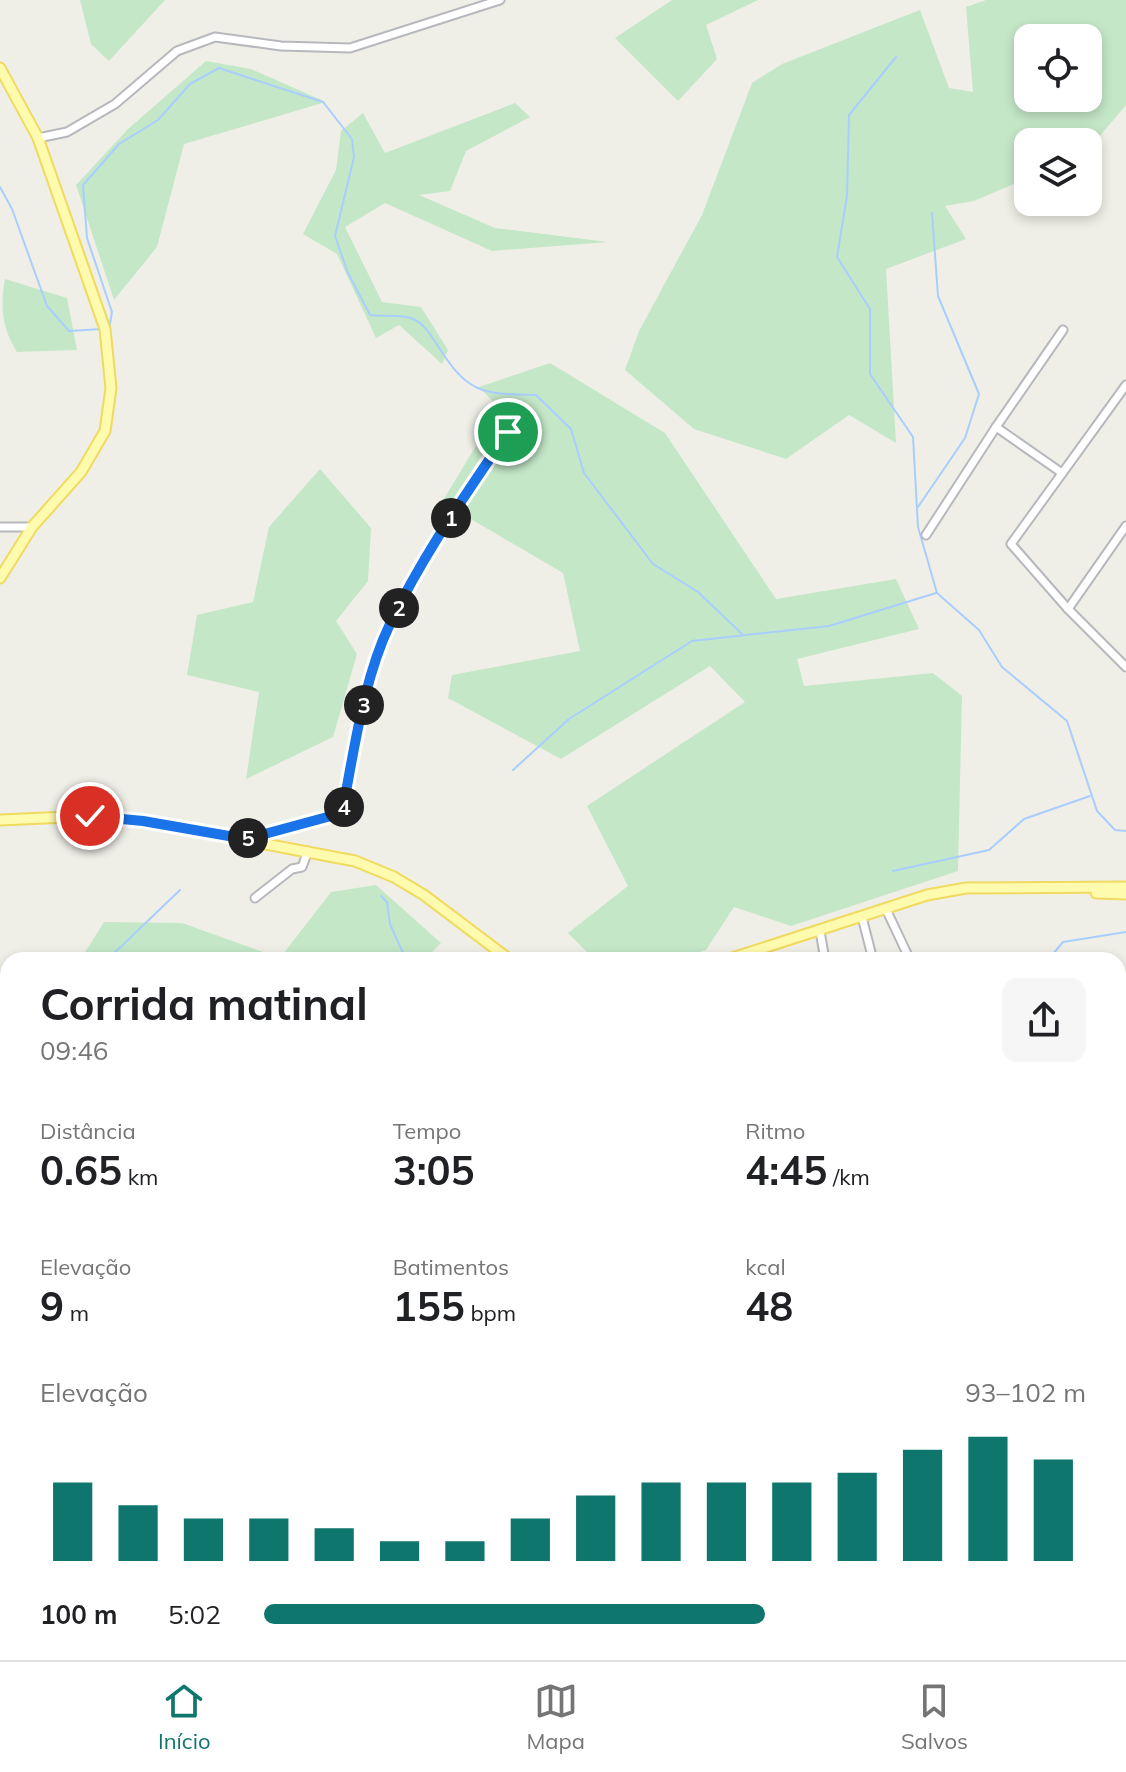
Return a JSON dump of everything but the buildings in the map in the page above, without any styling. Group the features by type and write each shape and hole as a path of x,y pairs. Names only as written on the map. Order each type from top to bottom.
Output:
{"main road":[{"path":"0,68 38,138 105,329 111,388 105,431 81,472 32,527 0,578"},
{"path":"0,820 90,816 143,821 355,861 394,877 424,895 499,952"},
{"path":"1005,886 1036,892 1126,894"},
{"path":"752,952 886,909 966,888 1126,887"}],"street":[{"path":"38,138 67,132 115,104 177,51 215,37 281,46 350,48 500,0"},
{"path":"926,535 1063,330"},
{"path":"1126,385 1011,544 1068,609 1126,667"},
{"path":"996,427 1062,473"},
{"path":"246,839 342,813 366,695 389,626 431,550 508,432"},
{"path":"1068,609 1126,526"},
{"path":"0,527 32,527"},
{"path":"255,898 292,869 302,867 308,851"},
{"path":"886,909 906,952"},
{"path":"862,917 871,952"},
{"path":"820,931 824,952"}],"green space":[{"path":"80,0 165,0 109,61 91,44"},
{"path":"672,0 758,0 706,25 717,59 678,101 615,38"},
{"path":"986,0 1126,0 1126,105 1102,133 1102,128 1014,128 1014,184 974,201 945,206 966,239 886,269 896,443 849,415 786,459 694,429 625,370 639,331 702,215 752,83 782,64 920,10 949,88 973,92 966,7"},
{"path":"206,61 251,69 326,102 184,144 157,247 114,300 76,185 128,129"},
{"path":"515,103 530,117 466,151 450,191 419,195 495,228 608,242 492,251 385,203 345,227 382,302 421,307 448,350 442,364 399,325 376,338 337,254 303,234 336,170 341,131 363,113 385,153"},
{"path":"5,279 67,298 77,350 17,352 4,317"},
{"path":"550,363 665,433 776,599 896,579 919,629 797,659 804,686 933,673 962,696 958,871 791,926 734,907 706,950 700,952 587,952 568,933 628,886 587,806 745,702 710,666 561,759 448,698 452,675 580,651 563,573 442,502 499,408 479,387"},
{"path":"320,469 371,528 368,581 336,621 357,654 333,737 246,779 259,692 187,675 197,615 253,602 269,527"},
{"path":"376,885 441,943 432,952 285,952 331,892"},
{"path":"104,922 182,923 263,952 85,952"}],"waterway":[{"path":"896,57 849,115 847,196 837,257 870,309 870,374 913,437 918,527 937,593 979,630 1002,667 1067,721 1097,811 1115,830 1126,831"},
{"path":"109,329 112,312 87,238 83,185 119,144 158,120 190,84 219,68 323,102 352,139 354,157 335,236 348,273 370,315 408,317 417,321 458,374 478,388 502,394 536,395 571,429 584,473 653,564 698,592 742,634"},
{"path":"0,187 12,209 47,306 69,331 102,329"},
{"path":"918,507 965,438 979,394 938,296 932,213"},
{"path":"513,770 569,719 692,641 829,626 936,593"},
{"path":"893,871 989,850 1024,819 1090,796"},
{"path":"115,952 180,890"},
{"path":"381,896 387,902 390,924 402,952"},
{"path":"1055,952 1063,942 1126,932"}],"route":[{"path":"90,816 143,821 246,839 342,813 366,695 389,626 460,502 508,432"}]}
